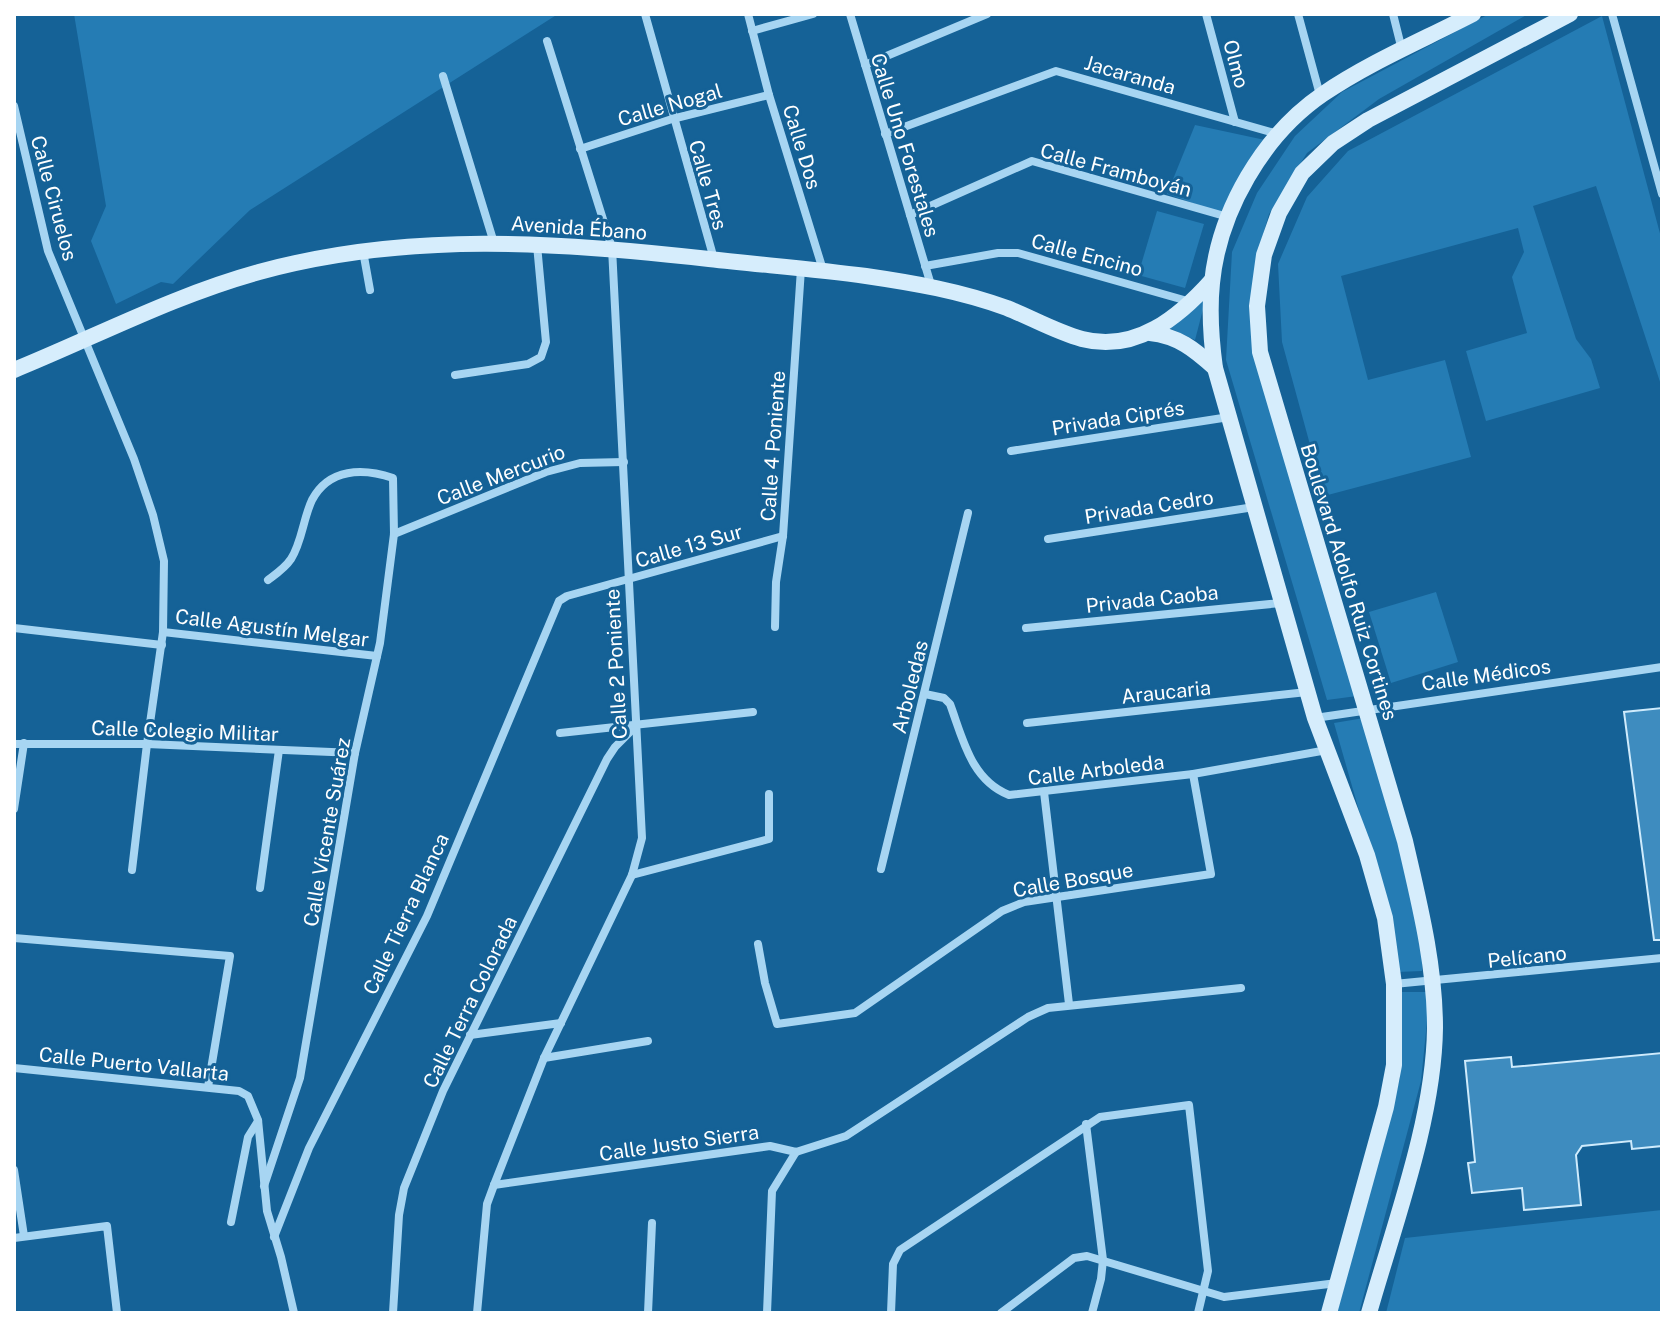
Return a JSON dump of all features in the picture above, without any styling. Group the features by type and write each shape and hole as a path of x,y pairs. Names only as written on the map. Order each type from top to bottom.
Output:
{"main road":[{"path":"1329,1313 1386,1107 1394,1065 1394,984 1385,918 1367,855 1315,718 1215,368 1210,310 1212,280 1229,218 1243,186 1278,134 1320,96 1350,77 1473,14"},
{"name":"Boulevard Adolfo Ruiz Cortines","path":"1369,1313 1424,1119 1435,1029 1433,982 1408,855 1260,352 1257,306 1264,255 1279,213 1302,173 1333,143 1368,120 1570,14"},
{"name":"Avenida Ébano","path":"14,370 212,287 288,265 363,250 438,243 537,243 612,248 931,285 1008,308 1082,339 1116,342 1150,333 1192,302 1212,280"},
{"path":"1150,333 1182,341 1215,368"}],"street":[{"name":"Calle Tres","path":"645,14 672,119 714,259"},
{"name":"Calle Dos","path":"748,14 769,95 823,271"},
{"path":"752,31 813,14"},
{"name":"Calle Uno Forestales","path":"850,14 931,285"},
{"path":"865,65 987,14"},
{"path":"1194,14 1206,16"},
{"path":"1298,14 1320,96"},
{"path":"1393,14 1402,50"},
{"path":"1612,14 1662,194"},
{"name":"Olmo","path":"1206,16 1235,122"},
{"name":"Calle 2 Poniente","path":"477,1313 487,1204 544,1058 632,875 642,838 612,248 547,41"},
{"name":"Jacaranda","path":"885,134 1056,71 1278,134"},
{"path":"443,76 494,243"},
{"name":"Calle Nogal","path":"580,149 672,119 769,95"},
{"name":"Calle Ciruelos","path":"14,106 18,141 48,251 134,459 153,515 165,570 162,645 132,870"},
{"name":"Calle Framboyán","path":"910,215 1032,161 1229,218"},
{"path":"455,375 528,364 541,357 546,342 537,243"},
{"path":"363,250 370,290"},
{"name":"Calle Encino","path":"925,266 998,253 1018,253 1192,302"},
{"name":"Calle 4 Poniente","path":"775,627 801,268"},
{"name":"Privada Ciprés","path":"1011,451 1229,417"},
{"name":"Calle Mercurio","path":"394,534 546,472 599,460 624,462"},
{"name":"Calle Vicente Suárez","path":"264,1186 300,1078 355,753 377,656 394,534 393,478 375,472 348,472 334,476 322,486 312,501 291,560 268,580"},
{"name":"Privada Cedro","path":"1048,539 1255,507"},
{"name":"Arboledas","path":"881,869 968,513"},
{"name":"Calle 13 Sur","path":"559,601 567,596 783,536"},
{"name":"Calle Tierra Blanca","path":"274,1237 309,1148 427,916 559,601"},
{"name":"Privada Caoba","path":"1026,628 1282,602"},
{"name":"Calle Agustín Melgar","path":"14,628 162,645"},
{"name":"Calle Agustín Melgar","path":"163,632 377,656"},
{"name":"Calle Médicos","path":"1315,718 1662,667"},
{"name":"Araucaria","path":"1027,723 1308,692"},
{"name":"Calle Arboleda","path":"925,694 944,698 950,704 971,760 982,779 995,790 1009,795 1193,774 1327,750"},
{"path":"560,733 753,712"},
{"name":"Calle Terra Colorada","path":"393,1313 399,1215 404,1188 443,1091 607,759 636,726"},
{"path":"14,809 24,743"},
{"name":"Calle Colegio Militar","path":"14,744 147,744 355,753"},
{"path":"260,888 279,750"},
{"name":"Calle Bosque","path":"758,944 777,1024 855,1013 1002,911 1024,902 1211,874 1193,774"},
{"path":"1044,792 1069,1004"},
{"path":"632,875 769,839 769,794"},
{"path":"14,938 230,956 208,1087"},
{"name":"Pelícano","path":"1394,984 1662,958"},
{"name":"Calle Justo Sierra","path":"494,1185 770,1146 796,1152 846,1136 1028,1017 1048,1008 1241,988"},
{"path":"470,1035 561,1023"},
{"path":"544,1058 648,1041"},
{"name":"Calle Puerto Vallarta","path":"14,1068 239,1091 248,1096 258,1120"},
{"path":"891,1313 893,1264 900,1250 1086,1124 1100,1117 1189,1105 1208,1271 1198,1313"},
{"path":"258,1120 264,1186 294,1313"},
{"path":"231,1222 248,1137 258,1120"},
{"path":"1086,1124 1103,1260 1092,1313"},
{"path":"767,1313 772,1191 796,1152"},
{"path":"14,1170 19,1237 107,1226 117,1313"},
{"path":"648,1313 652,1223"},
{"path":"1001,1313 1074,1258 1087,1256 1224,1297 1338,1283"}],"shaded area":[{"path":"74,14 558,14 250,210 173,284 161,282 116,304 91,241 106,206"},
{"path":"1489,14 1528,14 1379,99 1307,153 1269,214 1258,252 1254,353 1357,696 1327,700 1226,360 1232,252 1257,193 1295,136 1342,92"},
{"path":"1602,16 1662,241 1662,388 1596,186 1533,206 1576,339 1591,359 1600,388 1486,421 1466,351 1527,333 1512,277 1524,252 1518,228 1341,276 1368,380 1445,360 1471,457 1324,496 1282,342 1278,264 1307,197 1348,151"},
{"path":"1195,125 1265,140 1221,213 1167,194"},
{"path":"1157,211 1204,224 1185,288 1138,275"},
{"path":"1207,294 1195,340 1167,327"},
{"path":"1436,592 1458,662 1391,683 1369,612"},
{"path":"1364,718 1423,936 1422,971 1397,972 1386,905 1334,723"},
{"path":"1401,992 1430,992 1421,1081 1359,1313 1337,1313 1400,1078"},
{"path":"1662,1210 1662,1313 1386,1313 1405,1238"}],"building":[{"path":"1662,708 1662,940 1654,940 1624,712"},
{"path":"1662,1053 1662,1146 1632,1149 1631,1141 1582,1146 1576,1155 1581,1205 1524,1210 1522,1188 1472,1193 1468,1163 1475,1162 1465,1061 1511,1057 1512,1067"}]}
